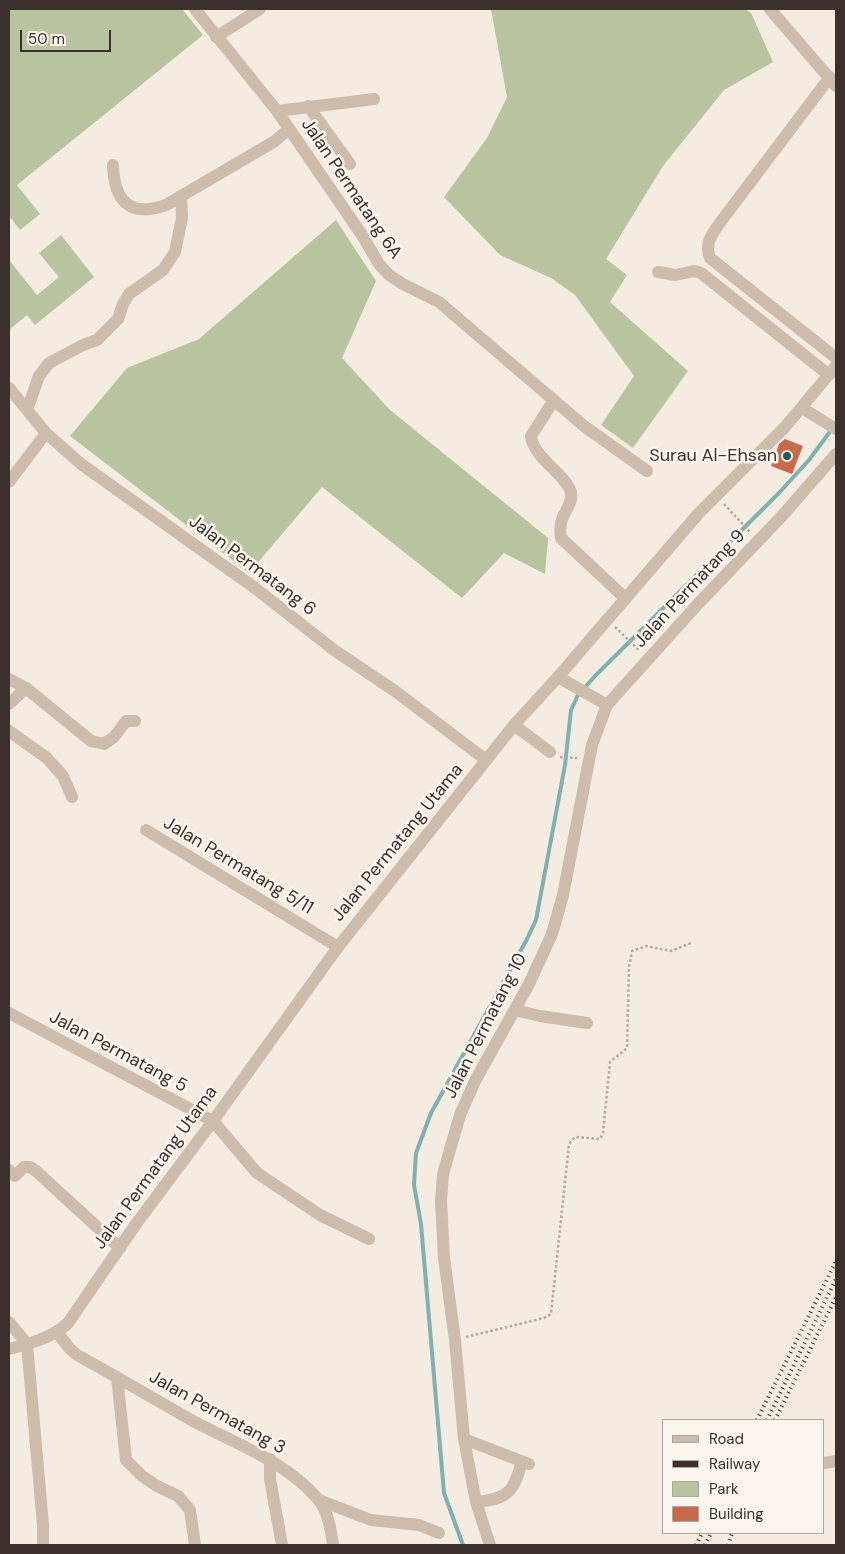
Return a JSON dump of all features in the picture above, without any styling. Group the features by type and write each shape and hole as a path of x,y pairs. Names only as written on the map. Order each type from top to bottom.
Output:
{"street":[{"name":"Jalan Permatang 6A","path":"195,9 277,111 362,235 379,264 403,284 439,302 584,426 647,471"},
{"path":"216,37 260,9"},
{"path":"770,9 833,82 714,232 708,242 707,250 710,258 836,358"},
{"path":"277,111 374,99"},
{"path":"308,106 350,164"},
{"path":"113,166 114,182 119,196 129,206 141,210 154,209 181,196 275,141 289,129"},
{"path":"27,410 28,403 40,376 49,363 83,345 97,340 118,319 129,294 163,270 175,252 182,218 181,196"},
{"path":"658,272 675,275 694,271 701,274 832,370"},
{"name":"Jalan Permatang Utama","path":"9,1349 57,1332 68,1323 120,1248 338,947 514,725 699,513 785,427 832,370"},
{"name":"Jalan Permatang 6","path":"9,388 46,433 81,464 247,583 334,650 395,691 486,760"},
{"path":"554,400 531,436 542,457 572,493 570,503 562,518 561,538 625,598"},
{"path":"802,408 836,429"},
{"path":"9,482 46,433"},
{"name":"Jalan Permatang 9","path":"604,703 777,522 836,454"},
{"path":"558,676 604,703"},
{"path":"9,679 26,688 91,741 104,744 114,737 126,721 135,721"},
{"path":"9,704 26,688"},
{"name":"Jalan Permatang 10","path":"490,1545 476,1502 464,1439 455,1340 444,1258 441,1201 443,1174 460,1115 475,1081 529,984 552,934 563,895 592,745 604,703"},
{"path":"514,725 554,754"},
{"path":"9,731 46,758 63,776 72,798"},
{"name":"Jalan Permatang 5/11","path":"146,830 338,947"},
{"path":"514,1010 587,1023"},
{"name":"Jalan Permatang 5","path":"9,1013 213,1121"},
{"path":"213,1121 257,1172 320,1215 369,1239"},
{"path":"9,1170 15,1176 24,1167 30,1167 36,1171 120,1248"},
{"path":"9,1322 27,1344 43,1525 43,1545"},
{"name":"Jalan Permatang 3","path":"57,1332 70,1349 194,1421 270,1459 302,1483 319,1500 328,1518 333,1545"},
{"path":"117,1377 126,1460 142,1476 178,1496 190,1510 195,1545"},
{"path":"464,1439 526,1463 516,1484 506,1494 494,1500 476,1502"},
{"path":"270,1459 270,1479 282,1545"},
{"path":"319,1500 371,1520 419,1525 439,1533"}],"path":[{"path":"717,495 753,534"},
{"path":"616,629 635,646"},
{"path":"554,754 580,758"},
{"path":"455,1340 544,1318 551,1314 569,1144 574,1137 600,1139 603,1133 610,1062 626,1048 629,967 632,951 647,946 672,951 691,943"}],"green space":[{"path":"9,9 182,9 203,35 17,185 40,214 20,230 9,216"},
{"path":"491,9 745,9 751,13 773,62 724,90 663,166 606,259 627,275 610,302 688,371 633,448 601,425 634,376 575,295 551,278 500,255 444,197 487,138 507,97"},
{"path":"336,220 376,281 342,358 390,410 548,538 545,574 504,553 462,598 322,487 249,573 70,436 127,368 199,339"},
{"path":"61,235 94,277 35,325 27,315 9,330 9,260 37,295 59,277 39,253"}],"building":[{"name":"Surau Al-Ehsan","path":"785,439 803,446 792,474 771,466 779,444"}],"waterway":[{"path":"463,1545 444,1493 421,1224 414,1185 416,1153 431,1113 536,920 565,765 571,710 578,695 779,493 809,460 832,429"}],"railway":[{"path":"757,1419 836,1261"},
{"path":"767,1419 836,1279"},
{"path":"775,1419 836,1297"},
{"path":"696,1545 702,1534"},
{"path":"705,1545 710,1534"},
{"path":"728,1545 732,1534"}],"place":[{"name":"Surau Al-Ehsan","path":"787,456"}]}
